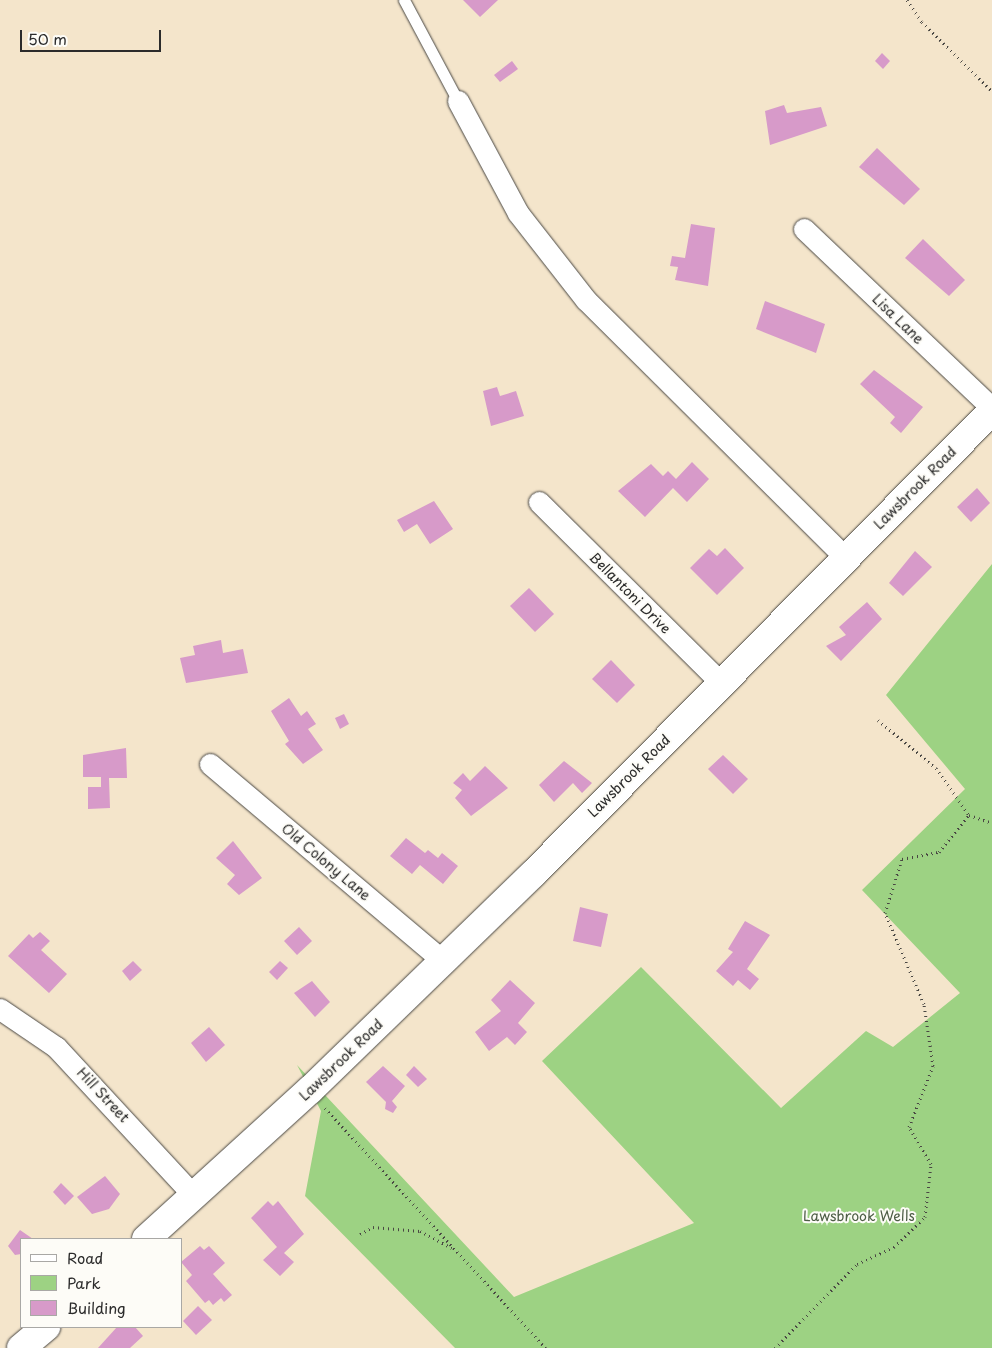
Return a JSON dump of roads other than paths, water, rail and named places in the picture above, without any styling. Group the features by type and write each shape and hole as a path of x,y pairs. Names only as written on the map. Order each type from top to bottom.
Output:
{"street":[{"path":"458,101 518,213 586,300 846,558"},
{"name":"Lisa Lane","path":"804,229 992,409"},
{"name":"Lawsbrook Road","path":"147,1238 310,1090 443,961 846,558 992,409"},
{"name":"Bellantoni Drive","path":"539,502 721,683"},
{"name":"Old Colony Lane","path":"210,764 443,961"},
{"name":"Hill Street","path":"0,1009 56,1047 193,1195"}],"lane":[{"path":"404,0 458,101"}],"park label":[{"name":"Lawsbrook Wells","path":"859,1216"}]}
